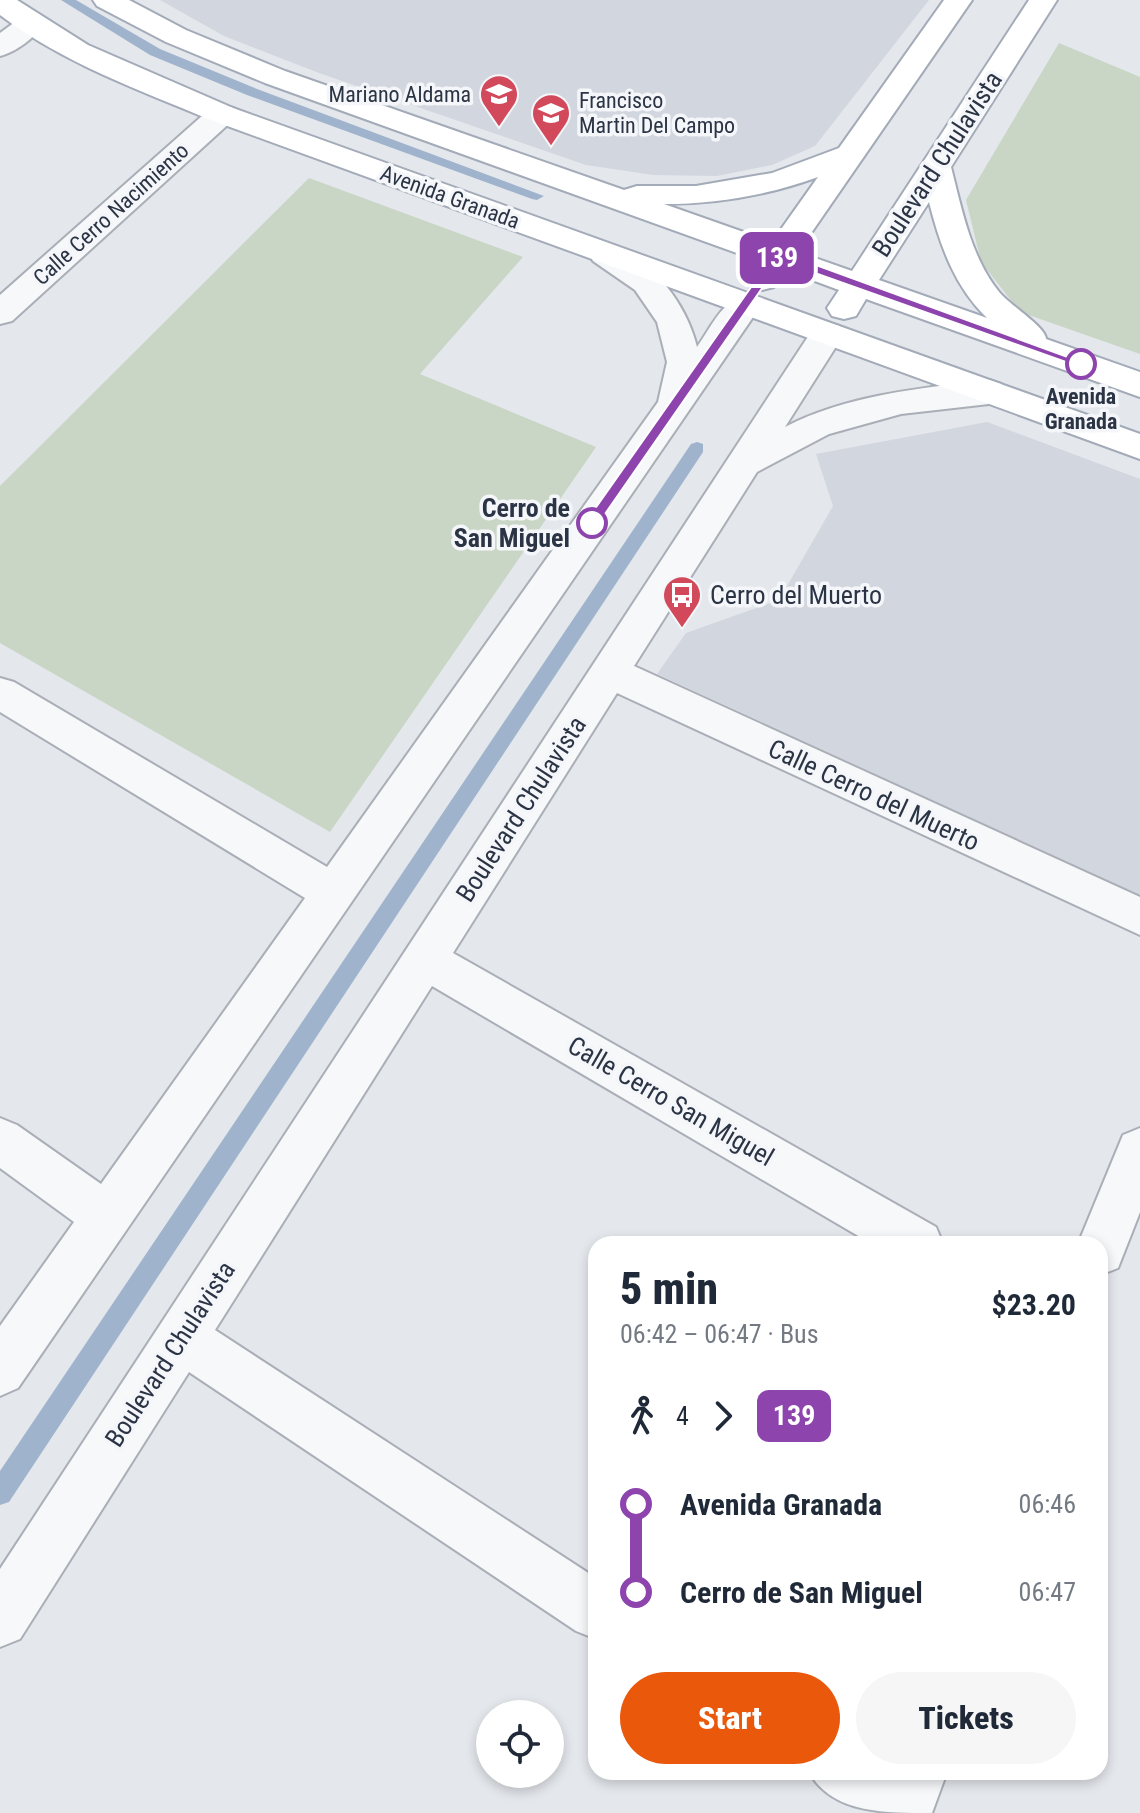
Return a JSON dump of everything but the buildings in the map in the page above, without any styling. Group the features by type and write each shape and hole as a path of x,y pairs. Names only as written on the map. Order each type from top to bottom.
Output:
{"main road":[{"path":"107,0 176,36 275,77 1140,385"},
{"path":"745,304 958,0"},
{"name":"Boulevard Chulavista","path":"827,334 1043,0"},
{"name":"Avenida Granada","path":"0,1 29,25 123,72 222,114 1140,447"},
{"path":"609,195 696,195 779,181 849,155"},
{"path":"935,166 957,247 976,286 1012,324 1064,357"}],"street":[{"path":"0,47 29,25"},
{"name":"Calle Cerro Nacimiento","path":"0,313 222,114"},
{"path":"605,254 647,283 674,321 684,362 674,405"},
{"path":"0,1370 745,304"},
{"name":"Boulevard Chulavista","path":"0,1619 827,334"},
{"path":"743,464 816,426 900,402 989,392"},
{"name":"Calle Cerro del Muerto","path":"609,672 1140,917"},
{"path":"0,693 334,893"},
{"name":"Calle Cerro San Miguel","path":"425,959 904,1236"},
{"path":"0,1140 107,1217"},
{"path":"1106,1236 1140,1150"},
{"path":"181,1337 588,1606"},
{"path":"851,1780 902,1813 914,1780"}],"shaded area":[{"path":"160,0 929,0 815,146 772,165 717,176 653,175 586,165 319,73 224,36"},
{"path":"987,422 1140,479 1140,895 657,674 686,633 779,600 833,506 816,454"}],"green space":[{"path":"1059,43 1140,77 1140,354 1020,312 981,262 966,200"},
{"path":"309,178 523,257 420,374 596,447 330,832 0,643 0,486"}],"waterway":[{"path":"67,0 155,52 252,92 537,196"},
{"path":"0,1493 697,448"}],"bus line":[{"name":"139","path":"592,523 779,256 1081,364"}],"place":[{"name":"Mariano Aldama","path":"499,128"},
{"name":"Francisco Martin Del Campo","path":"551,147"},
{"name":"Avenida Granada","path":"1081,364"},
{"name":"Cerro de San Miguel","path":"592,523"},
{"name":"Cerro del Muerto","path":"682,629"}]}
